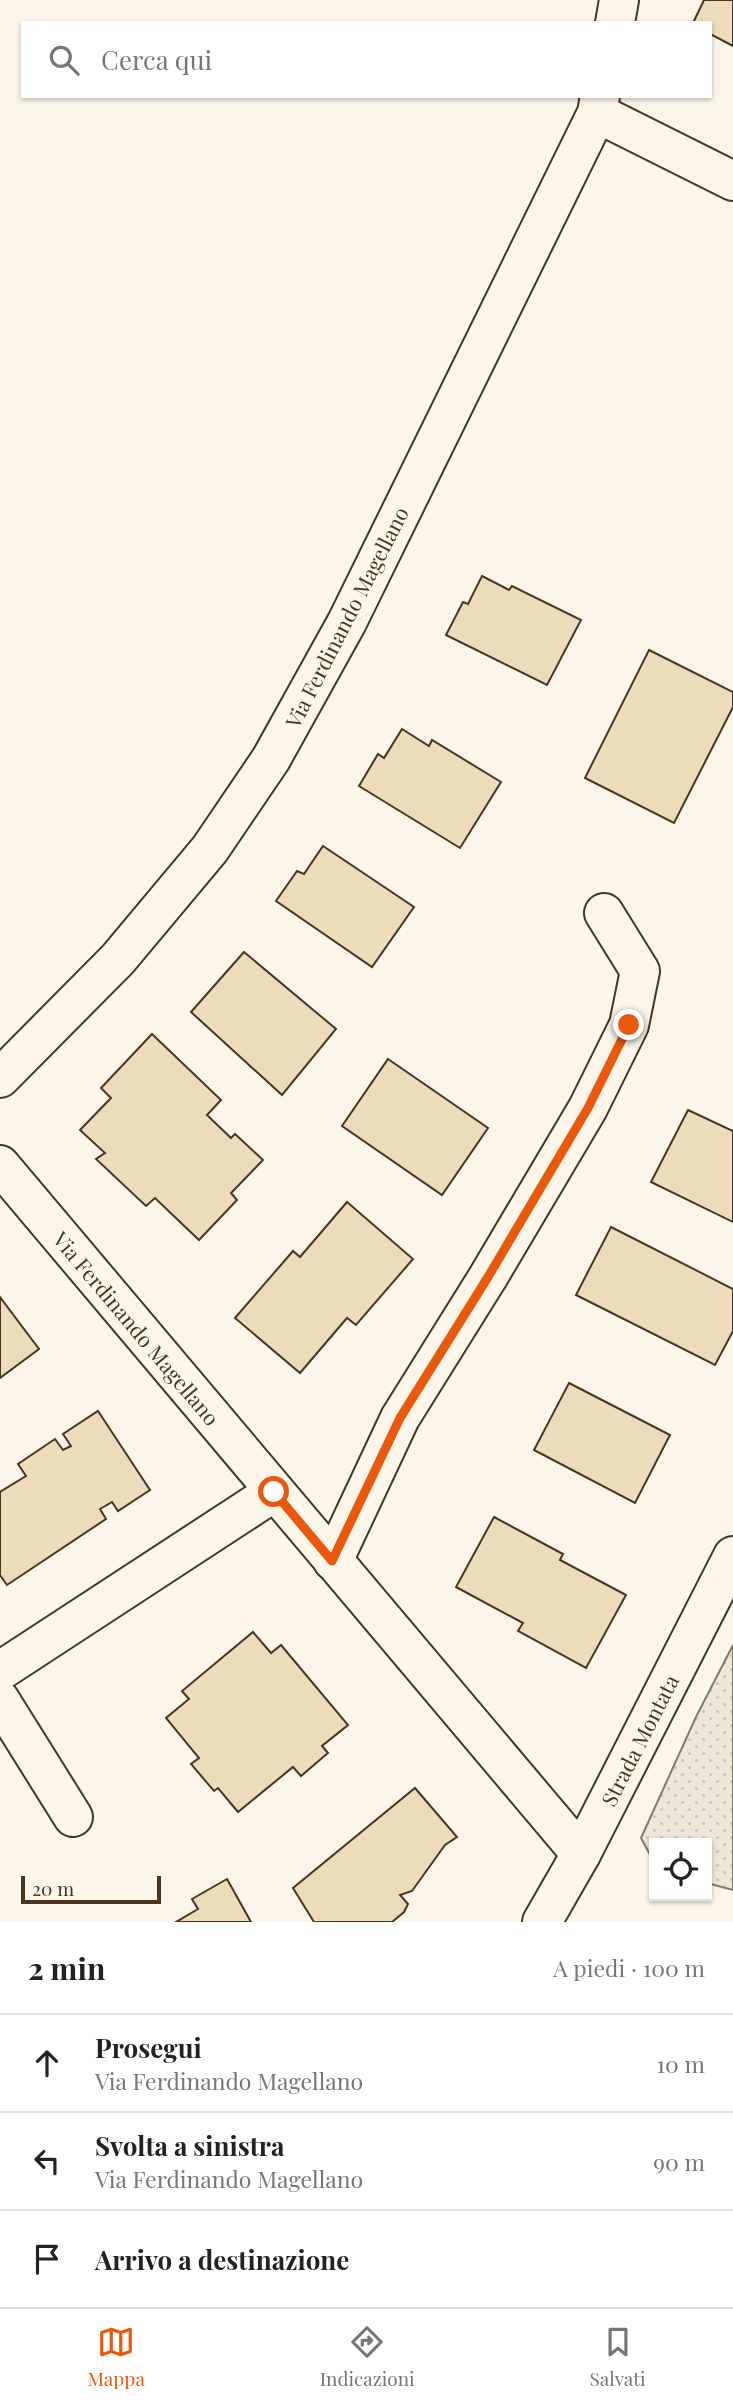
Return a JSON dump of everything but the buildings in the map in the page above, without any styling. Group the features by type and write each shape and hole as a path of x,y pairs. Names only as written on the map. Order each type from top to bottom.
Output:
{"street":[{"path":"615,21 619,0"},
{"path":"599,105 733,181"},
{"name":"Via Ferdinando Magellano","path":"0,1078 118,959 210,849 271,759 347,622 599,105"},
{"path":"332,1561 400,1418 588,1108 629,1025 640,971 604,913"},
{"name":"Via Ferdinando Magellano","path":"0,1165 580,1854"},
{"path":"73,1817 0,1677 274,1492"},
{"name":"Strada Montata","path":"542,1922 580,1854 733,1556"}],"shaded area":[{"path":"733,1645 733,1890 712,1884 712,1838 649,1838 649,1853 641,1838 696,1717"}],"route":[{"path":"274,1492 332,1561 400,1418 488,1277 588,1108 629,1025"}]}
